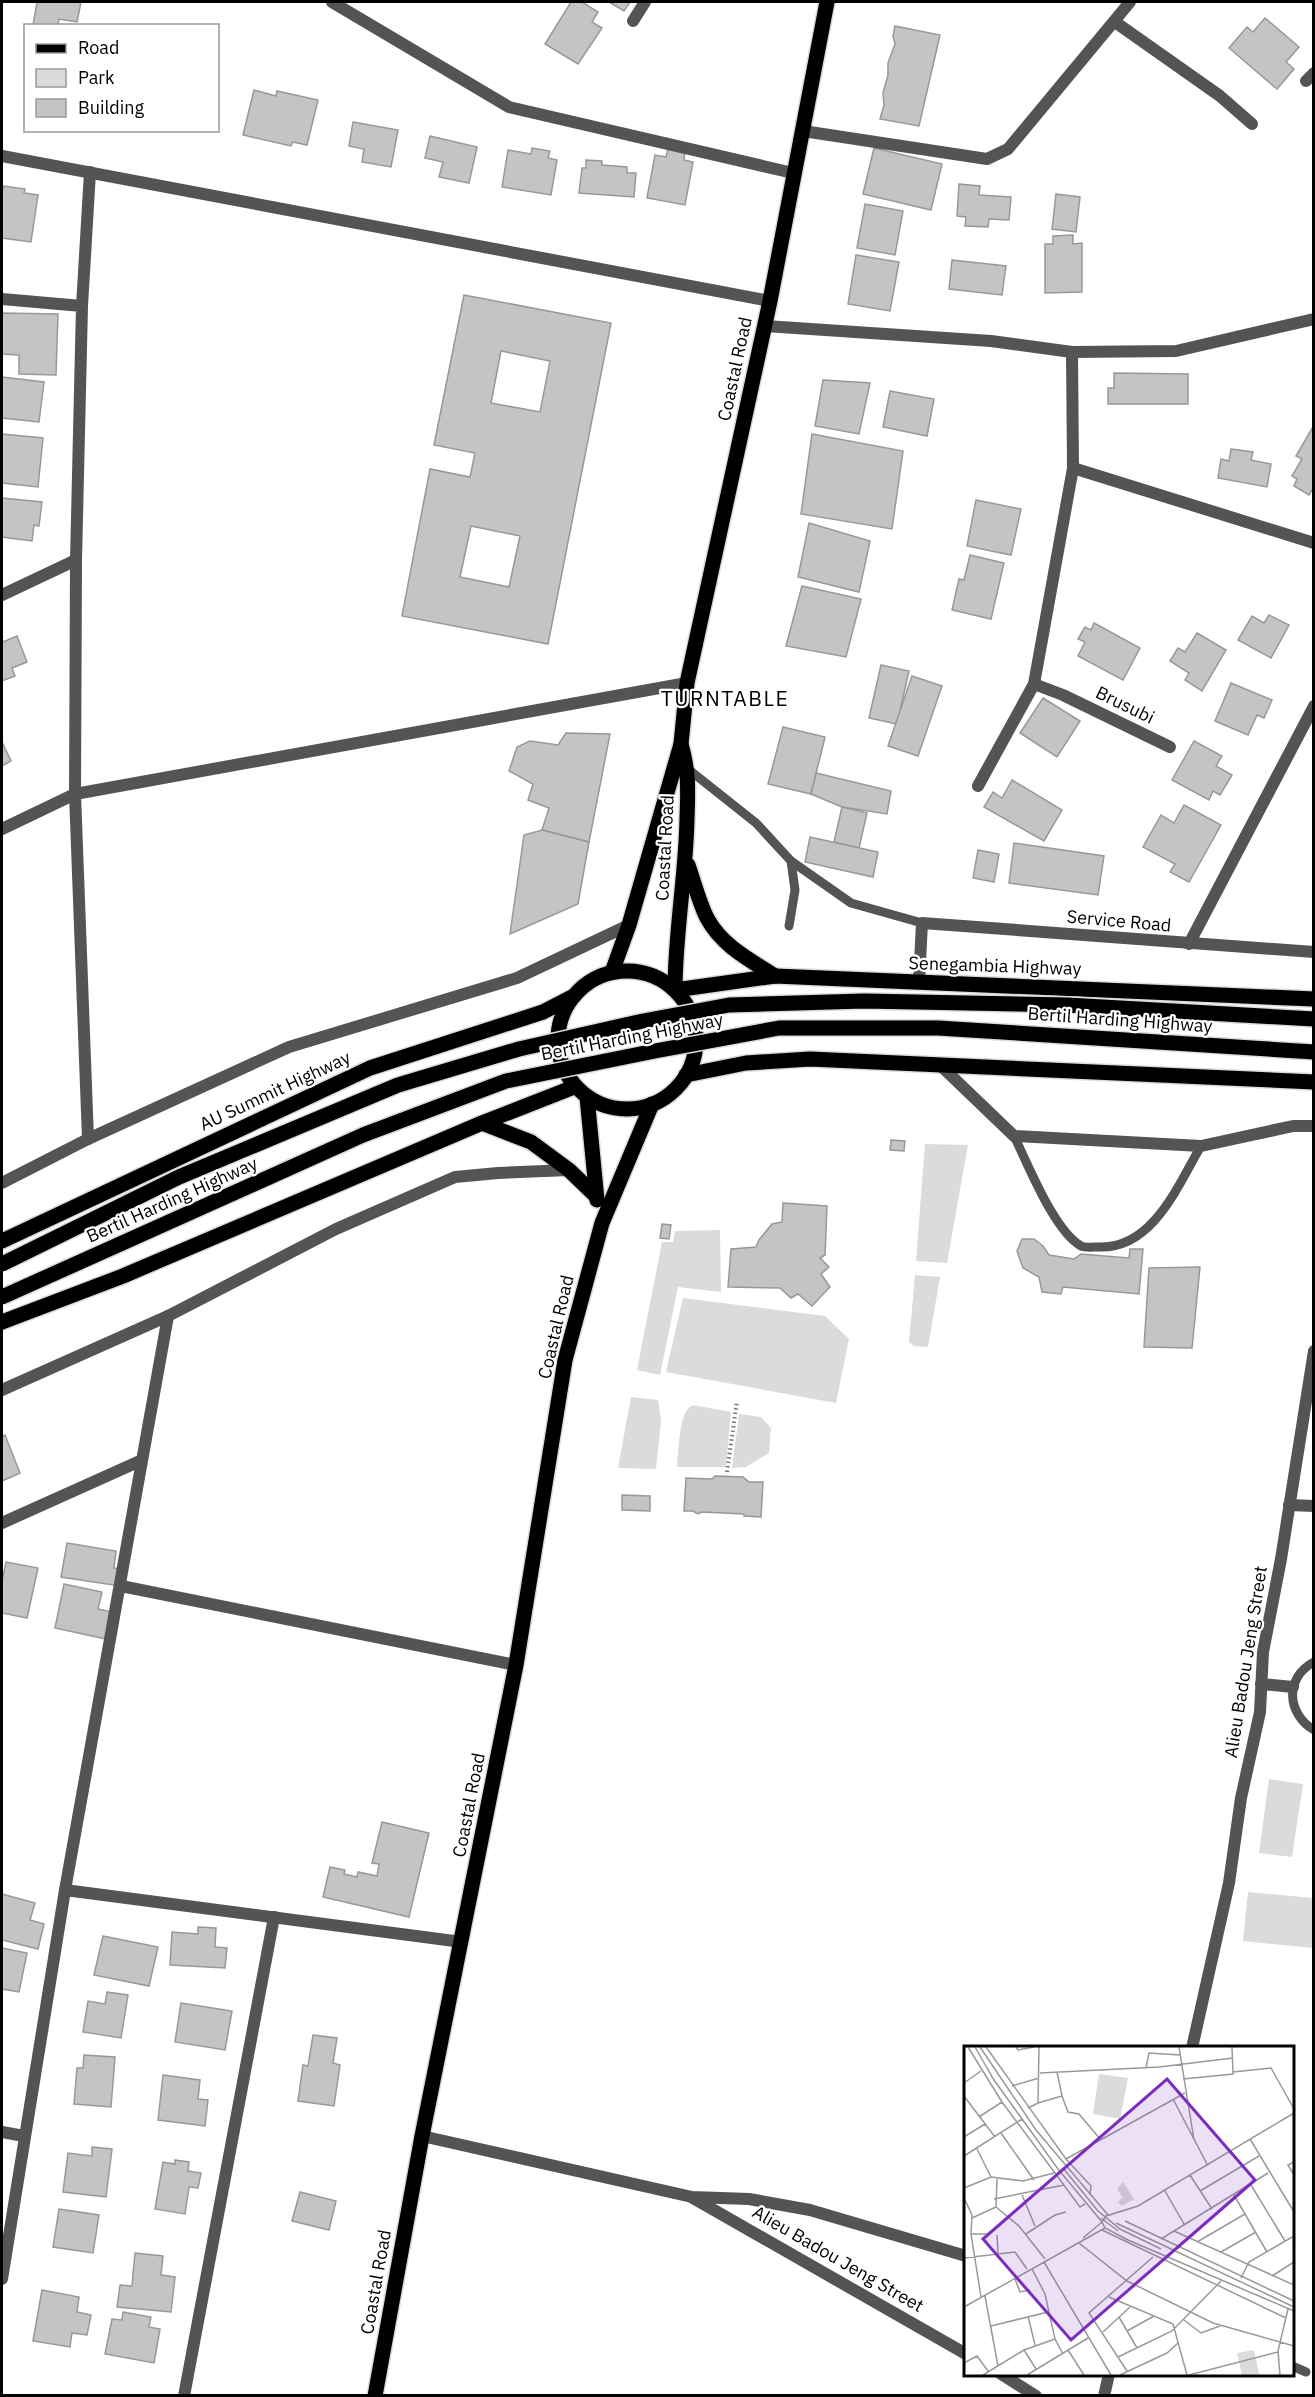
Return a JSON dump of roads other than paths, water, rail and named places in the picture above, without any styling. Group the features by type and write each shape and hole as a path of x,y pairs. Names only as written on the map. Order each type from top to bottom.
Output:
{"main road":[{"name":"Coastal Road","path":"612,972 629,925 681,744 687,683 765,326 826,2"},
{"name":"Coastal Road","path":"675,990 675,968 686,860 688,769 681,744"},
{"path":"686,860 708,918 718,933 735,951 776,976"},
{"path":"635,971 657,977 675,990 689,1009 695,1031 694,1054 686,1075 672,1093 652,1104 630,1109 607,1107 587,1097 574,1086 560,1060 558,1038 562,1016 574,996 591,981 612,972 635,971"},
{"name":"Senegambia Highway","path":"675,990 776,976 1314,999"},
{"name":"AU Summit Highway","path":"2,1241 370,1068 543,1012 574,996"},
{"name":"Bertil Harding Highway","path":"2,1264 179,1177 398,1085 519,1049 643,1021 729,1005 864,1001 1067,1005 1314,1019"},
{"name":"Bertil Harding Highway","path":"2,1298 363,1135 506,1081 655,1051 779,1028 938,1028 1314,1052"},
{"path":"686,1075 746,1063 810,1059 1314,1082"},
{"path":"2,1322 123,1276 574,1086"},
{"name":"Coastal Road","path":"587,1097 596,1196 602,1223"},
{"name":"Coastal Road","path":"375,2396 422,2136 516,1665 565,1360 602,1223 652,1104"},
{"path":"482,1123 531,1142 569,1170 596,1196"}],"street":[{"path":"332,2 356,7 509,107 794,173"},
{"path":"633,21 645,2"},
{"path":"803,131 987,159 1008,149 1130,2"},
{"path":"1115,22 1220,96 1252,124"},
{"path":"2,156 770,301"},
{"path":"88,1139 75,794 76,560 82,306 90,172"},
{"path":"2,299 82,306"},
{"path":"765,326 991,341 1072,352 1176,351 1314,319"},
{"path":"978,786 1034,684 1073,468 1072,352"},
{"path":"1073,468 1314,543"},
{"path":"2,595 76,560"},
{"path":"2,829 75,794 687,683"},
{"name":"Brusubi","path":"1034,684 1063,695 1170,747"},
{"path":"1189,944 1314,706"},
{"path":"919,982 922,923"},
{"name":"Service Road","path":"922,923 1314,952"},
{"path":"2,1183 88,1139 289,1047 517,978 629,925"},
{"path":"940,1065 1014,1136 1201,1146 1293,1126 1314,1126"},
{"path":"2,1390 168,1316 336,1229 455,1177 569,1170"},
{"path":"2,2278 65,1890 168,1316"},
{"name":"Alieu Badou Jeng Street","path":"1192,2046 1229,1882 1241,1798 1260,1712 1263,1652 1314,1351"},
{"path":"2,1523 141,1461"},
{"path":"1289,1505 1314,1506"},
{"path":"121,1586 516,1665"},
{"path":"1261,1684 1293,1688"},
{"path":"65,1890 462,1941"},
{"path":"184,2396 274,1917"},
{"path":"2,2132 24,2136"},
{"path":"422,2136 692,2197 749,2199 810,2210 964,2255"},
{"name":"Alieu Badou Jeng Street","path":"692,2197 964,2353"},
{"path":"1004,2376 1035,2396"},
{"path":"1104,2396 1109,2376"}],"lane":[{"path":"688,769 756,823 791,861 851,903 922,923"},
{"path":"789,926 795,890 791,861"},
{"path":"1014,1136 1050,1210 1070,1236 1082,1247 1113,1248 1134,1239 1159,1216 1201,1146"},
{"path":"1314,1662 1307,1665 1298,1675 1293,1688 1292,1701 1296,1714 1304,1724 1314,1730"},
{"path":"1294,2367 1306,2372"}],"district":[{"name":"TURNTABLE","path":"725,699"}]}
